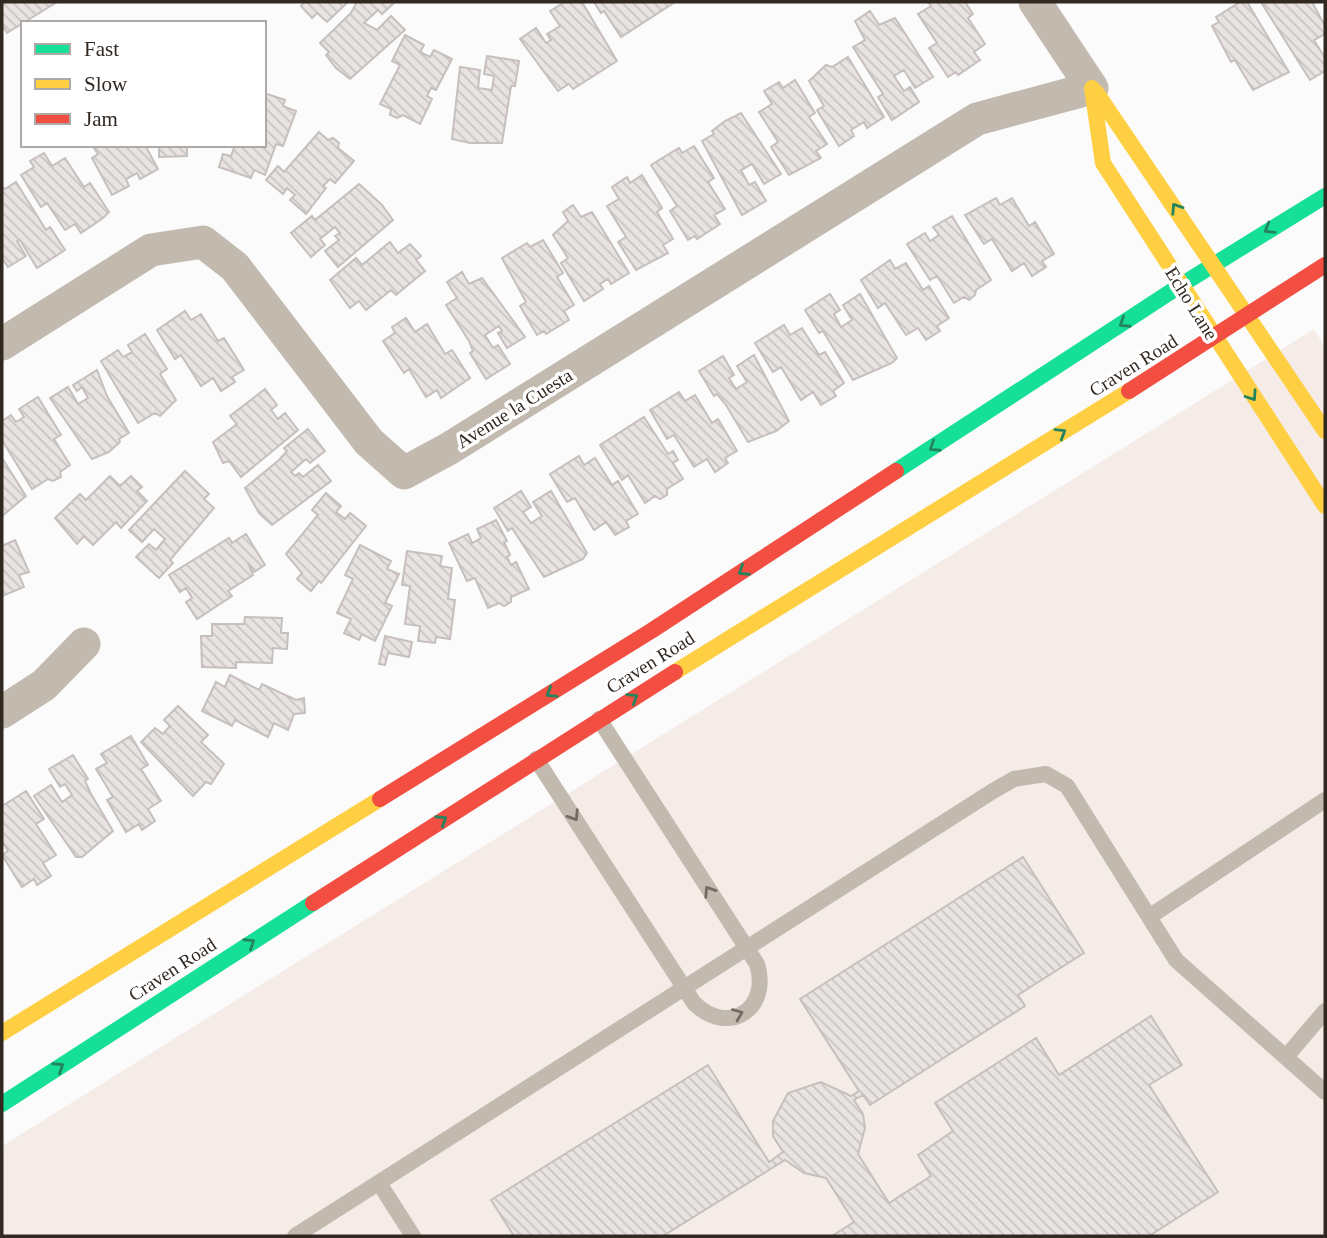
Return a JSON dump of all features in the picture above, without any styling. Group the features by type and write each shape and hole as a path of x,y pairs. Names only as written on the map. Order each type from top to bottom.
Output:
{"main road":[{"name":"Echo Lane","path":"1092,88 1132,111"},
{"name":"Echo Lane","path":"1092,88 1325,430"},
{"name":"Echo Lane","path":"1092,88 1103,163 1214,339 1325,506"},
{"name":"Craven Road","path":"2,1033 651,631 1213,264 1325,196"},
{"name":"Echo Lane","path":"1191,201 1213,264"},
{"name":"Craven Road","path":"2,1104 599,719 1214,339 1325,265"}],"street":[{"name":"Echo Lane","path":"1035,2 1092,88"},
{"name":"Avenue la Cuesta","path":"2,344 151,250 203,242 234,267 369,442 404,473 462,441 977,119 1092,88"},
{"path":"2,712 44,685 84,644"}],"lane":[{"path":"536,759 694,1003 714,1017 738,1016 749,1010 761,988 757,964 599,719"},
{"path":"295,1236 1014,779 1046,774 1067,786 1176,960 1325,1092"},
{"path":"1149,917 1325,800"},
{"path":"1286,1057 1325,1011"},
{"path":"379,1183 413,1236"}],"shaded area":[{"path":"1314,329 1325,347 1325,1236 2,1236 2,1146"}],"building":[{"path":"2,2 57,2 26,21 21,21 21,24 7,33 2,25"},
{"path":"304,2 348,2 327,22 317,13 312,18 301,6"},
{"path":"357,2 395,2 382,14 378,10 364,23 377,30 391,16 405,30 350,79 336,68 326,55 329,52 320,43 351,13"},
{"path":"565,2 582,2 617,61 573,89 569,84 558,91 520,39 536,28 546,43 551,40 547,34 560,26 550,11"},
{"path":"594,2 675,2 621,37 604,11 601,13"},
{"path":"928,2 965,2 973,14 968,18 985,44 974,52 980,60 958,75 956,72 948,77 929,48 937,43 918,14 931,6"},
{"path":"1240,2 1247,2 1289,72 1253,90 1235,60 1231,62 1212,26 1219,22 1216,17"},
{"path":"1261,2 1312,2 1325,26 1325,34 1314,40 1325,58 1325,71 1310,80"},
{"path":"870,11 879,25 895,18 933,77 915,88 904,70 894,76 904,91 910,87 919,102 892,120 878,97 883,94 853,47 865,40 855,21"},
{"path":"405,35 424,45 420,52 430,57 434,50 452,59 436,90 431,88 427,96 432,99 420,124 403,115 397,118 390,115 391,109 380,104 400,65 392,61"},
{"path":"487,56 519,61 515,86 511,86 502,143 470,143 452,139 460,67 480,70 478,88 492,90 494,76 484,74"},
{"path":"848,57 884,117 867,128 864,122 851,130 854,136 839,146 817,110 824,106 809,81 826,65 832,67"},
{"path":"795,80 815,113 809,117 827,144 816,151 821,158 789,175 771,147 778,142 759,112 772,104 764,91 779,82 783,88"},
{"path":"266,94 285,100 283,106 296,111 283,146 276,144 265,175 254,170 251,178 219,167 223,154 231,156 234,147 266,147"},
{"path":"741,113 781,174 764,184 752,164 741,170 749,185 755,182 766,201 742,215 702,141 714,134 712,131 725,121"},
{"path":"319,132 328,140 333,138 339,143 338,148 354,161 335,183 330,179 323,186 326,188 306,214 290,200 295,195 287,188 283,194 266,180 278,166 284,172"},
{"path":"694,146 714,178 708,182 725,209 714,215 720,224 697,239 695,236 688,240 670,211 677,206 651,165 679,148 682,153"},
{"path":"93,147 146,147 158,169 140,179 137,173 126,179 129,186 112,195 92,158 98,154"},
{"path":"159,147 187,147 187,156 159,157"},
{"path":"44,153 52,166 65,158 84,187 90,183 109,212 81,233 75,224 65,230 47,203 41,207 21,175 34,167 30,161"},
{"path":"642,175 662,208 657,212 673,239 663,245 668,253 636,270 618,242 626,237 607,206 619,199 612,187 627,177 630,183"},
{"path":"16,182 46,230 50,227 65,250 37,268 20,240 17,241 26,256 8,267 2,258 2,187 5,189"},
{"path":"359,184 382,205 393,220 338,267 325,251 339,240 335,236 340,233 335,227 320,239 325,245 311,257 291,233 312,216 315,220"},
{"path":"996,198 1000,205 1012,198 1029,226 1035,222 1054,254 1042,261 1046,267 1032,276 1024,263 1012,271 992,239 984,244 965,215"},
{"path":"573,205 581,217 592,212 629,273 611,284 608,279 600,284 603,289 584,301 561,263 568,258 553,235 568,221 563,212"},
{"path":"952,216 991,280 976,290 969,300 964,297 954,303 937,276 930,280 907,244 925,233 930,241 939,235 933,227"},
{"path":"543,240 563,273 557,277 574,305 564,311 569,320 546,334 544,331 537,335 520,306 526,302 502,258 527,243 530,247"},
{"path":"390,242 398,253 410,244 421,256 416,260 425,271 396,295 391,290 366,310 359,301 350,308 330,280 356,258 362,265"},
{"path":"890,260 895,269 906,263 923,290 929,286 949,318 937,326 940,331 926,340 918,328 906,335 885,303 878,308 861,280"},
{"path":"462,272 469,284 482,278 525,337 507,348 498,333 502,331 499,326 485,335 493,348 498,345 510,364 486,379 470,353 473,351 469,341 446,305 457,298 447,282"},
{"path":"830,294 840,310 834,314 841,327 852,320 843,305 860,294 897,358 892,363 853,380 823,331 819,333 805,310"},
{"path":"185,311 191,320 201,314 218,341 224,338 244,370 232,377 235,382 221,391 213,378 201,386 181,355 175,359 157,330"},
{"path":"406,318 415,332 427,324 445,354 452,350 470,378 441,398 437,390 426,397 409,369 404,373 383,341 395,333 392,327"},
{"path":"784,325 790,335 802,328 819,355 825,352 844,383 833,391 836,396 821,405 813,392 801,400 781,367 773,372 755,343"},
{"path":"145,334 167,369 160,374 176,400 160,416 155,413 138,423 101,361 118,350 123,357 132,352 128,345"},
{"path":"754,355 789,421 776,431 748,442 726,405 717,394 714,396 699,371 723,356 734,375 729,378 736,389 747,382 737,366"},
{"path":"97,370 107,396 129,433 119,439 120,442 109,452 92,459 50,398 68,387 78,404 88,398 82,387 77,391 73,385"},
{"path":"265,389 277,405 271,410 278,419 285,413 298,430 241,477 229,461 223,463 213,442 237,424 230,416"},
{"path":"679,392 685,401 695,395 712,423 718,419 737,451 725,458 728,463 715,472 707,459 694,467 674,435 667,439 650,410"},
{"path":"38,397 61,435 54,439 70,465 60,472 61,477 53,481 48,479 32,489 2,440 2,421 11,415 16,422 24,417 19,409"},
{"path":"644,417 668,454 673,451 678,460 673,463 683,479 667,489 667,495 660,499 655,496 645,503 628,475 622,480 600,445"},
{"path":"308,429 325,451 310,463 306,459 291,472 295,476 299,473 303,477 318,465 331,481 272,525 259,513 245,488 279,460 287,451 284,448"},
{"path":"579,456 584,465 595,458 612,485 618,481 638,514 626,521 629,527 615,535 606,522 594,530 575,498 567,502 550,474"},
{"path":"2,458 26,496 2,516"},
{"path":"185,471 209,494 204,499 214,508 170,560 173,563 159,578 136,557 149,544 156,550 165,539 154,529 142,542 129,530"},
{"path":"110,476 120,486 131,476 142,487 137,491 147,501 121,528 116,522 93,545 84,536 77,544 55,518 80,494 86,500"},
{"path":"521,491 531,507 523,512 531,523 542,516 533,502 551,491 587,553 583,559 544,577 512,528 508,531 494,508"},
{"path":"326,493 341,506 336,512 345,519 350,513 366,526 321,583 319,581 311,591 297,579 302,573 286,554 318,515 312,510"},
{"path":"496,520 507,541 504,542 510,555 507,557 511,565 516,562 529,589 511,597 511,602 504,606 499,603 488,608 475,578 467,581 449,543 468,534 472,543 481,538 477,529"},
{"path":"246,534 265,565 254,572 248,563 253,575 228,591 232,596 197,619 186,602 192,598 186,588 180,592 169,575 229,538 232,543"},
{"path":"15,540 29,572 19,575 24,587 2,596 2,546"},
{"path":"360,545 391,561 387,569 399,574 385,603 392,606 375,641 362,634 359,640 344,633 351,619 337,613 353,579 345,575"},
{"path":"407,551 442,556 440,566 452,568 448,599 455,600 450,639 436,637 435,643 418,641 420,626 405,624 410,586 402,585"},
{"path":"245,617 282,618 281,633 288,633 287,649 273,648 272,663 236,662 236,668 202,667 201,636 212,636 212,624 244,624"},
{"path":"385,636 412,642 409,657 388,653 385,665 379,664"},
{"path":"230,675 259,690 262,684 296,700 304,698 305,713 294,714 288,730 274,723 268,737 235,720 232,726 202,711 216,682 225,687"},
{"path":"178,706 208,735 201,742 224,764 211,784 206,782 193,796 141,742 155,728 163,734 170,726 164,720"},
{"path":"131,736 148,765 141,769 161,801 148,809 155,821 142,830 139,824 126,832 107,800 113,797 96,769 107,763 101,754"},
{"path":"73,755 88,779 85,781 91,794 113,831 82,857 76,857 34,796 51,785 62,802 72,795 65,784 60,787 49,769"},
{"path":"26,791 44,819 36,824 56,855 43,863 51,876 37,885 34,879 22,887 2,855 8,851 2,841 2,806"},
{"path":"1023,857 1084,953 1018,995 1025,1006 870,1105 863,1095 854,1100 863,1114 865,1128 858,1154 889,1203 931,1176 918,1155 953,1131 935,1103 1036,1038 1059,1075 1151,1016 1182,1065 1149,1085 1218,1192 1149,1236 832,1236 854,1222 826,1178 804,1173 785,1160 663,1236 514,1236 491,1200 708,1065 769,1162 783,1152 773,1136 773,1121 788,1093 821,1082 851,1096 859,1091 800,999"}],"traffic: fast":[{"path":"896,471 1181,285 1325,196"},
{"path":"2,1104 313,903"}],"traffic: slow":[{"path":"1092,88 1103,163 1325,506"},
{"path":"1096,92 1325,431"},
{"path":"675,672 1129,391"},
{"path":"2,1033 380,799"}],"traffic: jam":[{"path":"1129,391 1325,265"},
{"path":"380,799 651,631 896,471"},
{"path":"313,903 675,672"}]}
